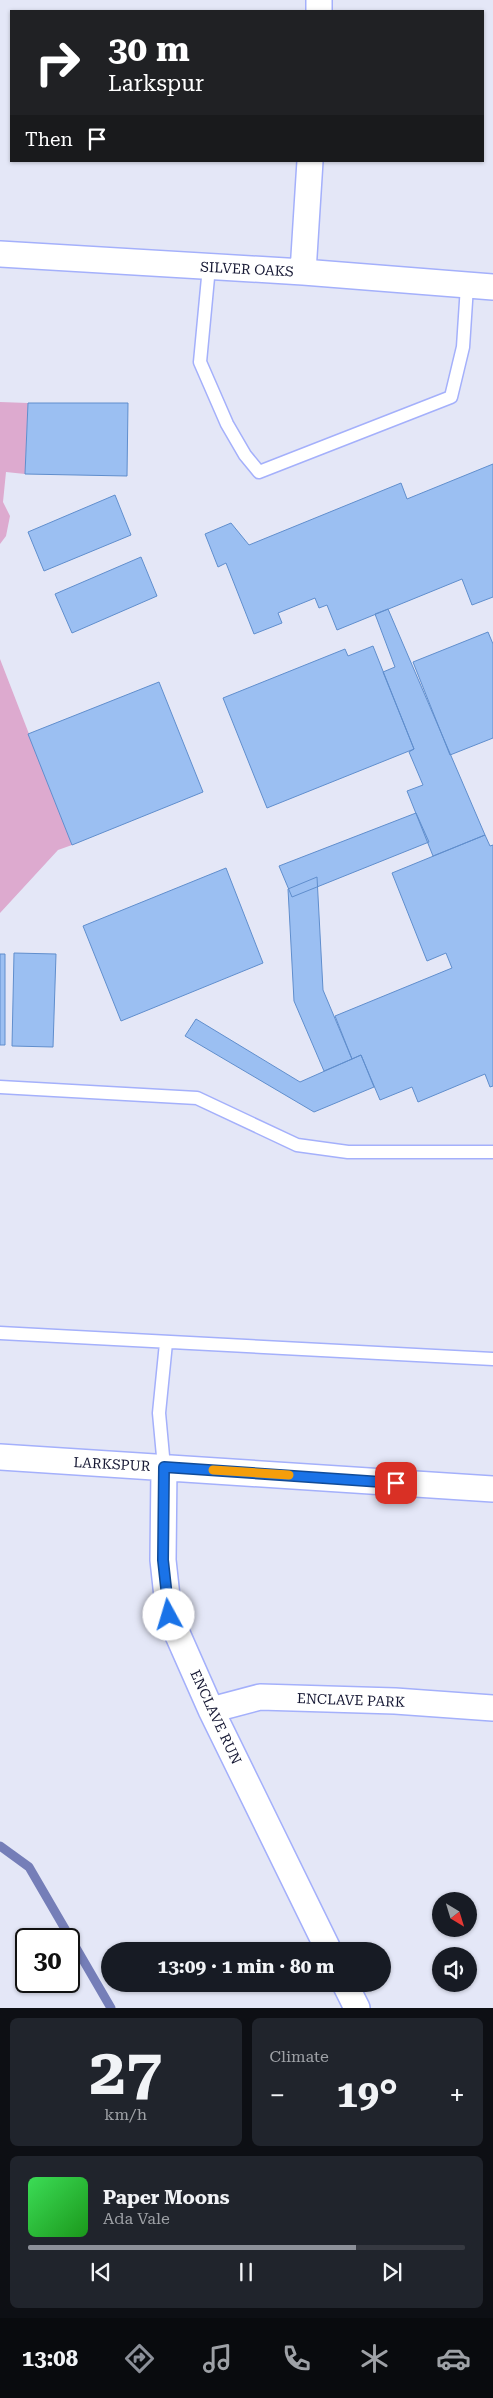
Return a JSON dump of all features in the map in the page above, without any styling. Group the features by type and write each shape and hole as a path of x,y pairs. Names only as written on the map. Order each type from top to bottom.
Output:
{"street":[{"path":"303,272 310,162"},
{"name":"SILVER OAKS","path":"0,254 303,272 493,287"},
{"name":"LARKSPUR","path":"0,1457 493,1489"},
{"name":"ENCLAVE RUN","path":"164,1467 163,1560 169,1615 211,1710 325,1942"},
{"name":"ENCLAVE PARK","path":"211,1710 260,1697 394,1701 493,1708"},
{"path":"349,1992 357,2008"}],"lane":[{"path":"210,266 200,362 227,424 245,454 259,472 451,397 463,347 467,286"},
{"path":"0,1087 197,1098 297,1144 348,1152 493,1152"},
{"path":"0,1333 493,1359"},
{"path":"164,1467 159,1413 166,1343"}],"shaded area":[{"path":"0,402 28,403 25,474 6,472 3,502 10,516 6,536 0,544"},
{"path":"0,659 72,845 58,850 0,913"}],"building":[{"path":"28,403 128,403 127,476 25,474"},
{"path":"493,464 493,597 472,605 462,579 337,630 327,605 319,608 315,598 278,613 282,623 254,634 226,563 218,567 205,534 231,523 249,545 401,483 407,499"},
{"path":"115,495 131,535 44,571 28,532"},
{"path":"141,557 157,596 72,633 55,594"},
{"path":"388,609 485,835 433,856 407,791 423,785 409,752 414,749 383,672 395,667 375,614"},
{"path":"488,632 493,644 493,738 450,755 413,662"},
{"path":"373,646 414,749 267,808 223,698 345,649 348,656"},
{"path":"159,682 203,792 72,845 28,734"},
{"path":"416,813 429,842 292,897 279,866"},
{"path":"485,835 490,846 493,845 493,1086 490,1087 485,1074 418,1102 412,1087 380,1100 361,1055 352,1059 335,1016 452,968 446,953 427,961 392,873"},
{"path":"226,868 263,963 121,1021 83,926"},
{"path":"317,877 323,990 352,1059 324,1071 294,1001 288,889"},
{"path":"14,953 56,954 53,1047 12,1046"},
{"path":"0,954 5,954 5,1045 0,1045"},
{"path":"196,1019 300,1082 361,1055 374,1087 314,1112 185,1036"}],"waterway":[{"path":"0,1846 29,1867 111,2008"}],"slow traffic":[{"path":"213,1470 289,1475"}],"route":[{"path":"169,1615 163,1560 164,1467 396,1483"}]}
